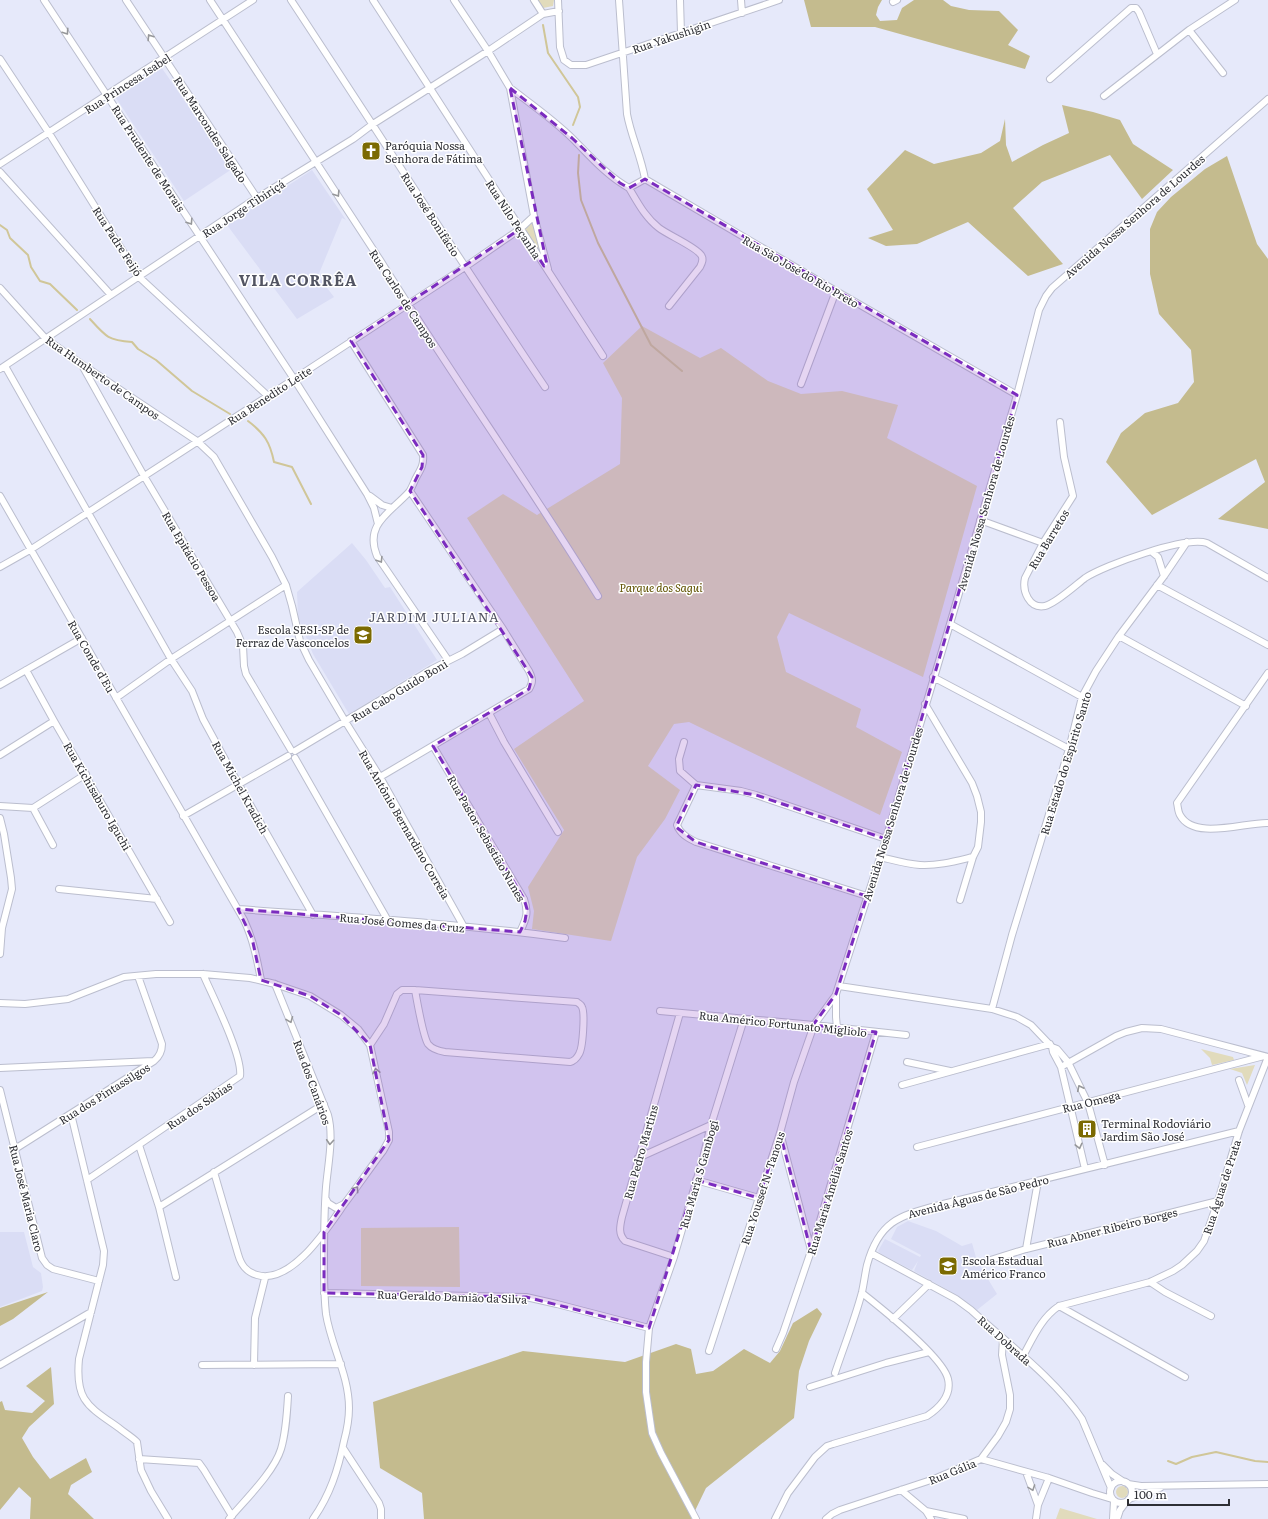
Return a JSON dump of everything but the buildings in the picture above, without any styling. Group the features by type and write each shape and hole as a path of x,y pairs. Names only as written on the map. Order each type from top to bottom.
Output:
{"street":[{"name":"Rua Prudente de Morais","path":"44,0 294,379 367,494 374,508 378,524"},
{"name":"Rua Marcondes Salgado","path":"126,0 257,198"},
{"name":"Rua Carlos de Campos","path":"210,0 380,260 407,304 468,394 598,596"},
{"name":"Rua Princesa Isabel","path":"0,164 253,0"},
{"name":"Rua José Bonifácio","path":"291,0 545,387"},
{"name":"Rua Nilo Peçanha","path":"373,0 603,356"},
{"path":"454,0 488,51 510,88 534,216 549,274"},
{"path":"534,0 543,14 559,11 558,0"},
{"path":"619,0 626,114 630,130 643,165 645,179 629,188"},
{"path":"680,0 681,33"},
{"path":"741,0 742,12"},
{"name":"Rua Yakushigin","path":"559,11 560,47 564,60 579,66 779,0"},
{"path":"1104,96 1188,30 1235,0"},
{"path":"1050,79 1134,7 1139,12 1157,54"},
{"name":"Rua Jorge Tibiriçá","path":"2,367 257,198 316,162 543,14"},
{"path":"1188,30 1223,73"},
{"name":"Rua Padre Feijó","path":"0,59 49,133 139,276 268,396"},
{"path":"510,88 572,138 592,159 620,183 629,188 645,215 652,223 697,251 702,257 702,263 669,306"},
{"name":"Avenida Nossa Senhora de Lourdes","path":"836,994 886,839 950,624 1017,394 1039,310 1052,288 1268,99"},
{"path":"0,172 111,295"},
{"name":"Rua São José do Rio Preto","path":"645,179 836,291 1017,394"},
{"name":"Rua Benedito Leite","path":"0,567 30,550 465,267 520,229 534,216"},
{"name":"Rua Humberto de Campos","path":"0,288 46,338 83,365 197,441 210,452 219,464 272,557 286,585"},
{"path":"801,384 836,291"},
{"path":"351,341 423,455 422,468 410,491 378,524 374,533 373,541 377,556 448,660"},
{"name":"Rua Epitácio Pessoa","path":"83,365 144,476 230,620 243,646 246,674 387,919"},
{"name":"Rua Michel Kradich","path":"2,367 88,512 171,659 192,691 203,719 313,914"},
{"name":"Rua Barretos","path":"1060,422 1064,456 1073,496 1043,543 1025,578 1025,594 1036,606 1048,606 1086,578 1103,569 1187,542 1200,541 1206,543 1268,578"},
{"path":"380,777 529,689 533,683 529,671 503,629 410,491"},
{"path":"367,494 382,504 392,508"},
{"name":"Rua Conde d'Eu","path":"0,496 183,816 238,909 252,938 261,980"},
{"path":"980,520 1043,543"},
{"name":"Rua Estado do Espírito Santo","path":"992,1009 1015,927 1069,749 1082,697 1096,671 1119,636 1164,576 1187,542"},
{"path":"1152,552 1158,557 1164,576"},
{"path":"116,698 171,659 286,585"},
{"name":"Rua Antônio Bernardino Correia","path":"286,585 300,643 345,722 380,777 464,927"},
{"path":"1157,585 1268,645"},
{"path":"950,624 1082,697"},
{"name":"Rua Cabo Guido Boni","path":"183,816 292,754 432,668 462,654 503,629"},
{"path":"1119,636 1246,706"},
{"path":"0,685 82,638"},
{"name":"Rua Kichisaburo Iguchi","path":"26,670 54,722 86,774 170,922"},
{"path":"1268,673 1178,803 1179,814 1182,819 1196,827 1209,830 1268,823"},
{"path":"933,677 1069,749"},
{"path":"926,704 972,783 981,812 978,847 973,857 960,900"},
{"path":"489,713 504,742 558,832"},
{"path":"0,756 54,722"},
{"path":"684,742 679,760 680,771 696,785 742,791 886,839"},
{"name":"Rua Pastor Sebastião Nunes","path":"433,746 524,899 527,914 520,932"},
{"path":"0,806 33,808 86,774"},
{"path":"696,785 677,825 681,833 687,838 867,896"},
{"path":"33,808 53,845"},
{"path":"0,818 12,878 12,889 2,928 0,954"},
{"path":"880,857 921,865 942,864 973,857"},
{"path":"59,889 157,899"},
{"name":"Rua José Gomes da Cruz","path":"238,909 387,919 566,938"},
{"path":"0,1003 25,1004 68,999 124,977 156,974 203,974 261,980 310,996 340,1015 358,1029 370,1045 389,1132 389,1140 383,1151 324,1232 298,1262 280,1273 265,1278 246,1270 241,1264 214,1172"},
{"name":"Rua dos Sábias","path":"87,1180 240,1076 240,1068 232,1043 203,974"},
{"name":"Rua dos Pintassilgos","path":"15,1149 154,1061 162,1052 162,1044 138,976"},
{"name":"Rua dos Canários","path":"276,984 330,1121 324,1232 324,1293 330,1334 341,1364 347,1387 349,1408 348,1425 333,1482 325,1501 313,1519"},
{"path":"839,986 992,1009 1017,1017 1031,1025 1057,1049 1068,1062 1088,1103 1105,1164"},
{"path":"370,1045 384,1024 397,994 402,990 414,990 577,1002 582,1007 583,1011 582,1035 579,1054 573,1061 570,1062 437,1051 428,1044 426,1040 414,990"},
{"path":"836,994 837,1028"},
{"name":"Rua Youssef N. Tanous","path":"709,1351 780,1133 794,1082 814,1025 836,994"},
{"name":"Rua Américo Fortunato Migliolo","path":"660,1011 906,1035"},
{"name":"Rua Pedro Martins","path":"674,1257 625,1241 620,1233 622,1217 638,1158 680,1013"},
{"name":"Rua Maria S Gambogi","path":"696,1519 652,1433 646,1392 646,1362 649,1328 674,1257 703,1158 711,1125 744,1019"},
{"path":"1061,1067 1116,1036 1142,1028 1161,1029 1267,1056"},
{"name":"Rua Maria Amélia Santos","path":"776,1349 783,1333 811,1251 876,1032"},
{"path":"1051,1045 1061,1067 1085,1170"},
{"path":"902,1085 1051,1045"},
{"name":"Rua Omega","path":"917,1147 1267,1056"},
{"name":"Rua Águas de Prata","path":"1023,1356 1043,1321 1049,1313 1059,1306 1150,1282 1173,1271 1198,1251 1204,1242 1239,1131 1267,1056"},
{"path":"0,1068 154,1061"},
{"path":"907,1062 952,1071"},
{"path":"1239,1080 1248,1105"},
{"name":"Rua José Maria Claro","path":"0,1090 42,1258 47,1265 53,1268 99,1281"},
{"path":"158,1207 324,1104"},
{"path":"71,1114 104,1251 99,1281 79,1359 78,1371 80,1393 84,1400 93,1409 137,1442 139,1464 142,1473 168,1519"},
{"path":"638,1158 711,1125"},
{"name":"Avenida Águas de São Pedro","path":"835,1373 862,1293 867,1265 871,1253 880,1234 897,1218 939,1205 1239,1131"},
{"path":"780,1133 811,1251"},
{"path":"139,1145 158,1207 176,1277"},
{"path":"696,1180 759,1198"},
{"path":"1026,1249 1038,1181"},
{"path":"326,1197 328,1203 336,1208 344,1204"},
{"name":"Rua Abner Ribeiro Borges","path":"984,1262 1026,1249 1218,1201"},
{"name":"Rua Dobrada","path":"871,1253 956,1299 971,1310 1023,1356 1075,1409 1087,1428 1102,1464 1110,1490"},
{"path":"254,1365 255,1318 265,1278"},
{"path":"1150,1282 1165,1292 1211,1316"},
{"path":"893,1319 929,1284"},
{"name":"Rua Geraldo Damião da Silva","path":"324,1293 526,1297 649,1328"},
{"path":"775,1519 788,1493 815,1457 827,1446 927,1416 937,1409 947,1395 948,1379 945,1372 929,1352 862,1293"},
{"path":"1059,1306 1186,1377"},
{"path":"0,1365 91,1312"},
{"name":"Rua Gália","path":"826,1519 840,1510 901,1490 981,1459 998,1436 1006,1422 1010,1409 1010,1395 1002,1355 1003,1339"},
{"path":"810,1387 886,1363 929,1352"},
{"path":"202,1365 341,1364"},
{"path":"139,1459 197,1463 204,1470 231,1518 270,1471 277,1459 281,1449 286,1426 288,1396"},
{"path":"343,1448 379,1503 381,1508 381,1519"},
{"path":"981,1459 1049,1478 1120,1503 1167,1486"},
{"name":"Rua Dobrada","path":"1102,1464 1112,1474 1126,1483"},
{"path":"1026,1472 1038,1505"},
{"path":"1036,1519 1038,1505 1049,1478"},
{"path":"1092,1493 1110,1490 1118,1482 1141,1486 1268,1484"},
{"path":"1117,1519 1120,1510 1132,1493 1126,1483"},
{"path":"901,1490 926,1511 931,1519"},
{"path":"1110,1490 1113,1500 1113,1519"},
{"path":"926,1511 945,1517 964,1519"}],"highlighted area":[{"path":"510,88 572,138 620,183 629,188 645,179 1017,395 886,839 756,795 696,785 676,827 696,842 867,896 836,994 813,1025 876,1032 811,1251 780,1133 759,1198 696,1180 649,1328 526,1297 324,1293 324,1232 389,1140 370,1045 341,1015 310,996 261,980 252,938 238,909 520,932 525,921 527,909 524,899 433,746 529,689 532,677 410,491 422,467 423,455 351,341 520,229 544,266 547,265"}],"shaded area":[{"path":"804,0 882,0 876,15 880,21 897,20 902,8 914,0 943,0 951,6 969,10 999,11 1018,30 1008,45 1030,56 1025,69 875,27 811,27"},
{"path":"159,64 232,169 184,201 114,95"},
{"path":"1062,105 1120,120 1133,144 1173,170 1142,199 1110,155 1042,182 1013,208 1063,264 1028,276 968,222 917,244 886,246 868,238 893,230 867,189 905,150 934,164 981,153 1000,141 1005,119 1006,145 1012,162 1069,133"},
{"path":"1227,156 1257,244 1268,259 1268,529 1218,519 1265,482 1256,459 1152,515 1106,462 1121,433 1145,413 1178,403 1194,382 1191,350 1159,314 1150,274 1150,229 1157,212 1171,197 1205,169"},
{"path":"312,170 346,220 342,218 318,276 334,297 297,319 227,225"},
{"name":"Escola SESI-SP de Ferraz de Vasconcelos","path":"352,543 366,560 385,588 390,587 437,660 349,714 313,654 298,617 297,592"},
{"name":"Escola Estadual Américo Franco","path":"908,1221 936,1231 962,1246 972,1243 977,1261 997,1294 977,1310 948,1290 914,1271 918,1261 912,1270 881,1254 878,1251 885,1239 920,1257 921,1255 891,1239 897,1227"},
{"path":"0,1232 24,1232 33,1267 41,1273 43,1287 42,1291 0,1307"},
{"path":"48,1292 13,1319 0,1326 0,1308"},
{"path":"817,1308 822,1314 809,1341 799,1371 794,1418 706,1488 691,1519 424,1519 422,1493 380,1468 373,1402 523,1351 625,1362 676,1344 691,1349 696,1374 713,1371 744,1349 770,1363 780,1351 793,1323"},
{"path":"51,1367 54,1404 29,1427 22,1438 33,1457 50,1479 86,1458 92,1472 71,1485 68,1494 94,1519 30,1519 31,1498 19,1487 0,1510 0,1402 2,1401 5,1410 32,1413 45,1401 26,1386"}],"green space":[{"path":"538,0 554,0 553,6 543,8"},
{"path":"534,221 548,273 522,231"},
{"name":"Parque dos Sagui","path":"642,326 700,358 721,348 768,381 801,394 842,391 898,405 887,438 977,486 923,677 789,613 777,637 786,672 861,709 856,727 902,752 880,815 689,722 674,724 648,766 680,790 665,819 637,857 611,941 532,929 534,911 528,887 564,830 514,749 584,701 467,518 503,494 537,515 620,464 622,398 603,363"},
{"path":"1201,1049 1233,1057 1234,1060 1212,1065 1210,1058"},
{"path":"1255,1065 1247,1085 1242,1073 1230,1069"},
{"path":"459,1227 460,1287 361,1286 361,1228"},
{"path":"1120,1486 1124,1486 1128,1492 1124,1498 1120,1498 1116,1494 1116,1490"},
{"path":"1060,1508 1097,1519 1056,1519"}],"waterway":[{"path":"543,25 548,53 578,97 580,107 573,125"},
{"path":"579,155 578,173 581,200 598,243 651,345 682,371"},
{"path":"0,225 7,230 10,238 28,255 31,267 40,281 50,284 77,310"},
{"path":"90,319 104,334 112,339 132,342 138,349 156,360 192,391 230,414"},
{"path":"248,421 266,438 274,462 292,467 311,504"},
{"path":"1168,1461 1176,1464 1192,1457 1216,1452 1255,1461 1268,1462"}],"place":[{"name":"Paróquia Nossa Senhora de Fátima","path":"371,151"},
{"name":"Escola SESI-SP de Ferraz de Vasconcelos","path":"363,635"},
{"name":"Terminal Rodoviário Jardim São José","path":"1087,1129"},
{"name":"Escola Estadual Américo Franco","path":"948,1266"}],"district":[{"name":"VILA CORRÊA","path":"298,279"},
{"name":"JARDIM JULIANA","path":"434,616"}]}
